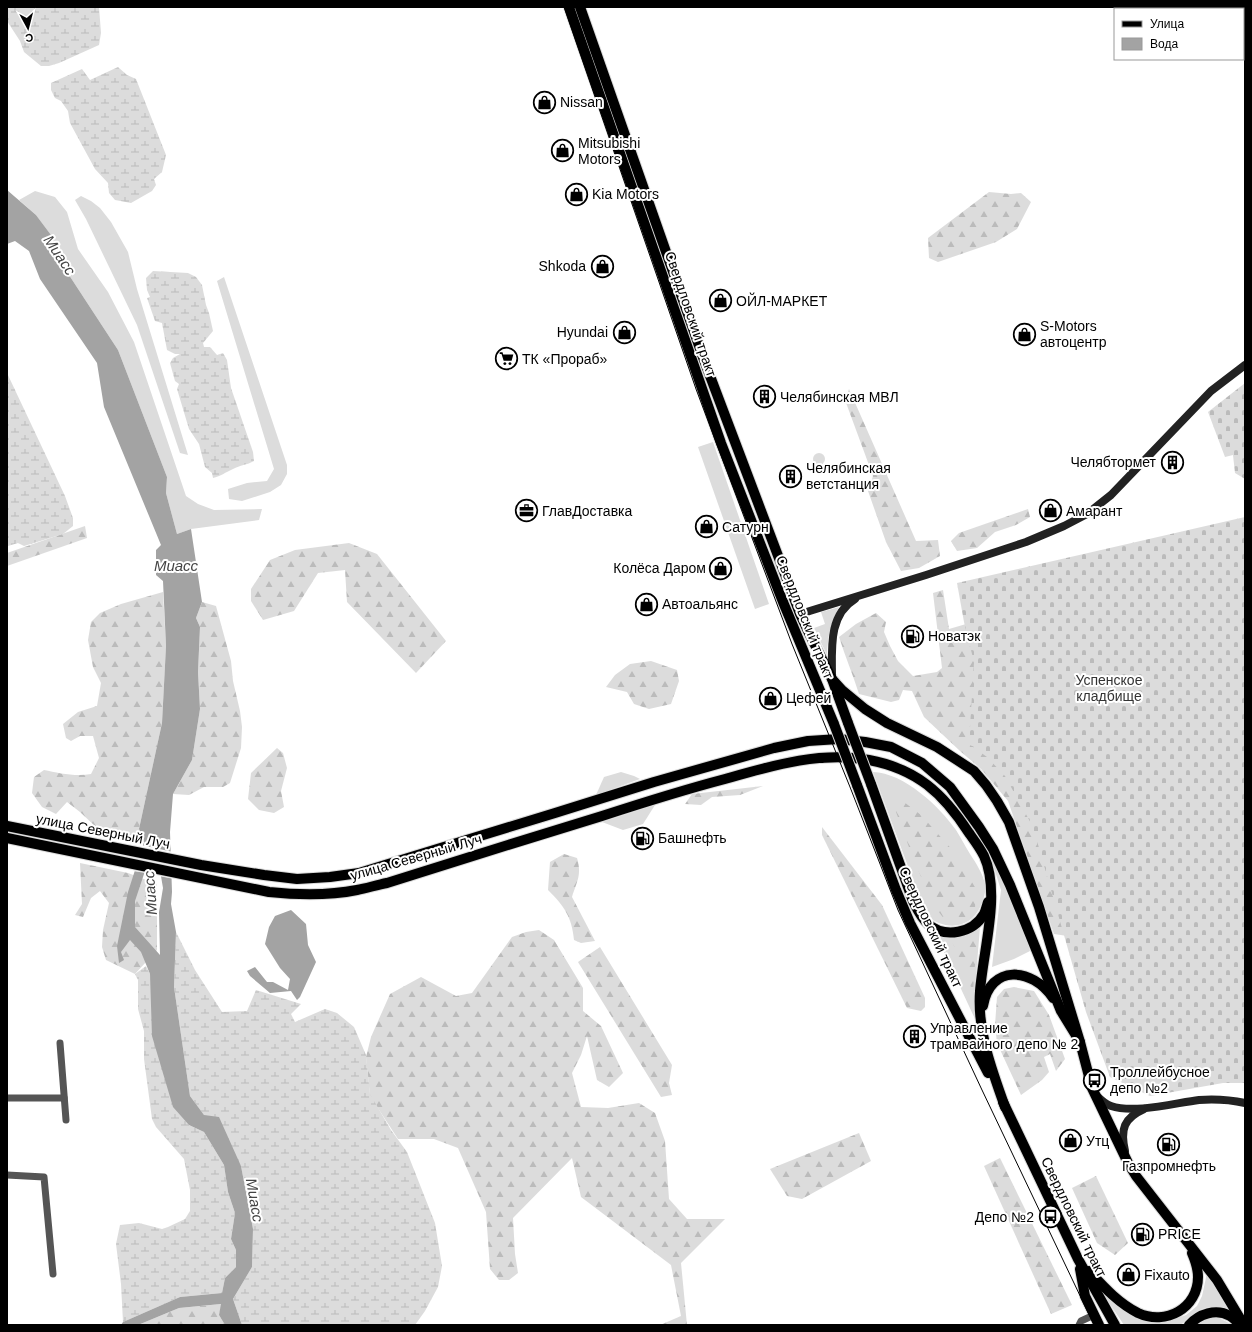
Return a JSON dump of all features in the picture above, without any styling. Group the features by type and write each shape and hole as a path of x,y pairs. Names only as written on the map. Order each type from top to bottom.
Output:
{"main road":[{"name":"Свердловский тракт","path":"569,7 721,443 789,617 834,724 896,890 907,916 1005,1107 1078,1259 1114,1325"},
{"name":"Свердловский тракт","path":"580,7 704,360 800,614 832,680 913,901 920,914 928,924 938,930 951,933 962,931 973,926 984,914 989,898 991,882"},
{"path":"789,617 863,595 1026,542 1064,526 1087,514 1111,495 1211,391 1245,365"},
{"path":"832,680 832,642 835,624 841,612 849,603 863,595"},
{"name":"Свердловский тракт","path":"832,680 865,709 887,723 937,747 974,771 986,785 1009,822 1039,907 1094,1093 1128,1163 1136,1176 1217,1280 1244,1325"},
{"name":"улица Северный Луч","path":"7,826 201,865 297,879 330,877 359,873 654,782 774,748 808,741 839,740 865,742 890,747 922,763 950,787 993,849 1010,884 1061,1011"},
{"name":"улица Северный Луч","path":"7,838 269,892 298,895 326,894 356,890 387,883 670,794 777,765 812,759 843,757 890,764 916,776 942,797 963,823 984,856 991,882"},
{"path":"991,882 991,906 980,992 981,1024 990,1064 1005,1107"},
{"path":"981,1024 984,1002 989,989 998,980 1008,974 1027,976 1036,981 1049,993 1080,1042"},
{"path":"1094,1093 1111,1106 1127,1108 1149,1107 1201,1100 1236,1101 1245,1103"},
{"path":"1128,1163 1123,1142 1124,1126 1129,1118 1149,1107"},
{"path":"1078,1259 1121,1303 1139,1313 1153,1317 1164,1317 1177,1313 1186,1306 1196,1290 1198,1277 1197,1264 1188,1242"},
{"path":"1078,1259 1085,1296 1099,1325"},
{"path":"1189,1325 1194,1320 1205,1314 1219,1313 1230,1316 1240,1325"}],"street":[{"path":"60,1043 66,1120"},
{"path":"7,1098 64,1098"},
{"path":"7,1175 44,1176 53,1274"},
{"path":"1079,1325 1081,1320 1094,1315"}],"green space":[{"path":"7,7 99,7 101,33 99,45 59,63 49,66 41,66 24,52 20,41 7,21"},
{"path":"118,67 127,75 136,79 166,155 162,172 154,179 156,185 152,191 131,203 115,200 109,193 108,183 95,169 70,123 68,111 61,101 55,98 51,90 51,83 82,69 90,80"},
{"path":"35,191 55,197 67,212 78,249 108,292 134,342 186,496 198,504 214,510 262,509 259,520 191,529 177,534 166,493 167,477 118,350 67,272 51,235 36,215 19,200"},
{"path":"989,192 1011,194 1021,193 1031,202 1017,229 996,242 938,262 929,258 928,238"},
{"path":"81,196 100,208 111,222 128,252 137,289 188,455 180,453 137,325 86,219 75,200"},
{"path":"153,271 188,273 196,277 202,285 213,331 203,343 204,347 210,347 217,355 223,353 227,360 231,388 253,452 254,461 213,478 212,473 205,467 199,444 189,429 177,389 179,384 175,381 170,363 173,358 180,354 175,354 167,350 162,323 155,321 147,298 150,297 147,290 146,278"},
{"path":"224,277 287,465 287,474 281,485 270,492 242,501 229,499 228,489 247,483 267,481 274,469 217,281"},
{"path":"7,373 65,496 73,518 73,526 63,534 24,546 18,543 8,546 7,552"},
{"path":"1245,383 1245,479 1235,473 1233,455 1225,457 1208,412"},
{"path":"849,389 916,541 938,540 940,556 919,568 901,571 886,542 868,491 873,476 845,400"},
{"path":"713,442 769,604 755,609 698,447"},
{"path":"821,453 824,454 824,464 817,465 814,464 813,457 814,454"},
{"path":"1028,509 1030,517 1016,525 995,532 977,548 957,551 951,541 959,533"},
{"name":"Успенское кладбище","path":"1245,517 1245,1083 1223,1083 1150,1096 1110,1077 1086,1012 1033,827 1005,776 987,757 969,744 974,662 964,622 957,583"},
{"path":"85,526 87,538 7,566 7,553"},
{"path":"349,543 377,554 446,641 416,673 347,602 345,570 318,573 294,611 263,620 251,601 251,589 270,560 295,550"},
{"path":"943,590 949,629 1014,610 1074,937 1054,934 1008,801 981,769 924,717 912,691 903,690 899,700 891,702 859,694 839,637 856,624 876,613 886,622 884,632 898,661 913,676 937,672 942,668 933,593"},
{"path":"163,592 166,646 162,723 139,829 144,842 97,828 67,802 56,814 42,807 32,793 34,777 44,770 73,775 91,774 99,758 93,736 80,736 71,741 66,738 63,724 78,712 97,706 101,683 93,667 88,640 91,622 100,613 121,604"},
{"path":"202,602 216,606 231,661 233,681 242,727 241,748 230,783 223,787 204,787 189,795 173,794 192,760 200,709 198,672 200,627 196,618"},
{"path":"839,607 833,619 830,630 827,655 814,628 825,624 821,612"},
{"path":"651,661 677,670 679,681 671,704 649,709 634,704 627,692 606,687 615,675 630,664"},
{"path":"277,748 283,753 287,768 281,791 284,807 274,813 259,810 248,799 251,773"},
{"path":"621,772 640,779 596,795 604,777"},
{"path":"873,772 897,778 920,792 940,811 956,830 983,876 985,884 985,892 982,903 977,913 971,919 964,923 949,925 941,924 926,915"},
{"path":"763,786 740,795 712,797 701,805 685,804 692,794"},
{"path":"900,799 921,815 955,853 976,889 975,908 970,916 953,921 947,920 940,914 925,885 909,848 893,804 893,800"},
{"path":"655,805 643,824 623,830 602,822"},
{"path":"822,827 882,905 925,998 925,1007 921,1011 907,1008 822,835"},
{"path":"988,851 997,865 1027,939 1030,951 992,967 1001,890 987,852"},
{"path":"564,854 577,858 579,874 572,897 595,941 581,943 574,940 569,918 566,912 559,901 548,890 550,862"},
{"path":"80,863 128,873 157,884 157,950 135,974 106,960 102,947 103,930 109,903 100,891 91,898 83,917 75,915 82,904"},
{"path":"980,927 974,1001 975,1019 936,935 954,938 969,934"},
{"path":"539,930 554,940 583,988 583,1011 601,1026 623,1073 609,1087 597,1080 587,1036 581,1055 572,1073 581,1107 608,1108 639,1103 655,1113 665,1141 669,1199 687,1219 725,1219 681,1263 687,1325 660,1325 681,1316 671,1265 581,1197 572,1158 513,1218 515,1254 518,1273 509,1280 499,1280 490,1269 486,1212 458,1148 434,1139 398,1139 370,1096 366,1057 371,1037 390,994 421,977 456,996 472,993 512,937 526,932"},
{"path":"176,932 195,970 222,1012 247,1011 256,990 301,1004 291,1014 295,1022 325,1009 337,1013 354,1027 366,1055 370,1094 391,1130 407,1152 435,1223 442,1266 438,1287 425,1311 415,1325 242,1325 233,1299 252,1267 253,1229 241,1166 190,1096 174,987"},
{"path":"977,936 973,992 952,941"},
{"path":"600,947 672,1065 669,1083 672,1095 661,1097 578,962"},
{"path":"146,966 150,974 189,1125 204,1132 224,1165 228,1192 235,1213 231,1239 236,1250 236,1267 225,1278 222,1293 180,1297 123,1322 121,1284 116,1244 120,1225 139,1223 162,1229 185,1219 190,1211 190,1190 184,1159 156,1127 152,1119 144,1059 144,1031 138,1009 138,980 135,974"},
{"path":"1014,987 1034,991 1049,1015 1065,1059 1056,1071 1050,1054 1044,1057 1049,1072 1042,1080 1021,1095 997,1043 995,1025 997,997 1004,989"},
{"path":"859,1133 871,1161 802,1199 787,1196 770,1169"},
{"path":"1000,1158 1072,1305 1051,1314 984,1166"},
{"path":"1096,1176 1128,1243 1115,1255 1097,1243 1072,1188"},
{"path":"1207,1273 1229,1310 1208,1307 1192,1315 1181,1325 1124,1325 1103,1294 1103,1290 1128,1312 1150,1322 1167,1322 1186,1315 1197,1306 1202,1296"},
{"path":"222,1304 219,1315 225,1325 138,1325 179,1308"},
{"path":"1206,1318 1219,1318 1233,1325 1196,1325"}],"water":[{"name":"Миасс","path":"7,190 36,215 51,235 67,272 118,350 167,477 166,493 177,534 191,529 202,602 196,618 200,627 198,672 200,709 192,760 173,794 170,832 171,904 176,932 174,987 190,1096 204,1115 219,1117 241,1166 253,1229 252,1267 233,1299 242,1325 225,1325 219,1315 221,1304 179,1308 138,1325 121,1325 123,1322 180,1297 222,1293 225,1278 236,1267 236,1250 231,1239 235,1213 228,1192 224,1165 204,1132 189,1125 173,1107 152,1036 150,974 141,952 130,940 121,952 124,960 119,963 117,946 128,892 144,842 139,829 162,723 166,646 163,581 156,575 156,550 161,545 104,407 97,363 40,279 29,251 15,241 7,244","holes":["155,841 163,888 159,912 160,955 135,927 135,901"]},
{"path":"291,910 306,924 308,945 316,962 300,997 297,1000 291,991 270,993 250,976 247,971 255,967 267,982 273,982 288,990 290,979 280,968 265,944 269,927 275,916"}],"pier":[{"path":"141,845 155,848 146,873 133,871"},
{"path":"155,848 173,852 174,879 159,876"}],"tram line":[{"path":"564,7 696,389 792,644 898,910 1094,1325"}],"place":[{"name":"Nissan","path":"545,102"},
{"name":"Mitsubishi Motors","path":"562,151"},
{"name":"Kia Motors","path":"577,194"},
{"name":"Shkoda","path":"602,266"},
{"name":"ОЙЛ-МАРКЕТ","path":"720,301"},
{"name":"Hyundai","path":"624,332"},
{"name":"S-Motors автоцентр","path":"1024,334"},
{"name":"ТК «Прораб»","path":"506,359"},
{"name":"Челябинская МВЛ","path":"765,397"},
{"name":"Челябтормет","path":"1172,462"},
{"name":"Челябинская ветстанция","path":"791,476"},
{"name":"ГлавДоставка","path":"526,511"},
{"name":"Амарант","path":"1051,511"},
{"name":"Сатурн","path":"706,527"},
{"name":"Колёса Даром","path":"721,568"},
{"name":"Автоальянс","path":"647,604"},
{"name":"Новатэк","path":"912,636"},
{"name":"Цефей","path":"771,698"},
{"name":"Башнефть","path":"642,838"},
{"name":"Управление трамвайного депо № 2","path":"914,1036"},
{"name":"Троллейбусное депо №2","path":"1095,1080"},
{"name":"Утц","path":"1070,1141"},
{"name":"Газпромнефть","path":"1169,1144"},
{"name":"Депо №2","path":"1050,1217"},
{"name":"PRICE","path":"1142,1234"},
{"name":"Fixauto","path":"1128,1275"}]}
